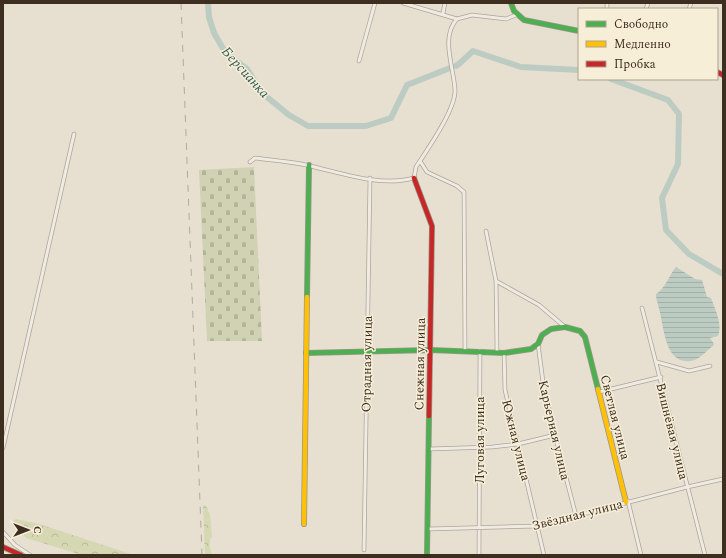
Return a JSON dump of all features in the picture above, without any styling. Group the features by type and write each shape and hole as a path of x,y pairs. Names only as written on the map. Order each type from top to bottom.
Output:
{"main road":[{"path":"511,3 516,15 524,20 578,31"},
{"path":"304,524 308,165"},
{"name":"Снежная улица","path":"414,178 432,226 428,555"},
{"path":"306,353 366,353 431,350 504,353 531,349 538,344 542,335 551,329 565,327"},
{"name":"Светлая улица","path":"565,327 580,331 585,337 627,502"},
{"path":"3,547 20,555"}],"street":[{"path":"359,61 375,3"},
{"path":"403,3 443,13 457,19"},
{"path":"443,13 445,3"},
{"path":"250,162 255,158 308,165 382,181 402,181 414,178 416,167 454,102 455,88 448,35 453,24 457,19 472,15 506,19 516,15"},
{"path":"3,448 74,134"},
{"path":"420,161 427,172 457,186 464,192 465,351"},
{"name":"Отрадная улица","path":"364,550 370,178"},
{"path":"486,231 496,281 497,352"},
{"path":"496,281 539,305 565,327"},
{"name":"Вишнёвая улица","path":"642,308 650,342 661,377 705,555"},
{"name":"Карьерная улица","path":"538,344 555,435 576,516"},
{"name":"Луговая улица","path":"479,555 480,351"},
{"name":"Южная улица","path":"504,353 505,390 544,555"},
{"path":"657,362 689,371 710,366"},
{"path":"599,392 661,377"},
{"path":"429,449 518,444 555,435"},
{"name":"Звёздная улица","path":"428,529 478,529 537,526 627,502 723,479"},
{"name":"Светлая улица","path":"627,502 641,555"},
{"path":"3,534 30,555"}],"green space":[{"path":"254,167 262,341 207,341 199,170"},
{"path":"203,505 206,506 210,515 212,536 210,546 212,555 205,555"},
{"path":"16,519 39,524 134,555 82,555 26,538 12,524"}],"shaded area":[{"path":"676,267 695,279 702,280 707,297 711,298 720,327 718,336 710,338 714,344 713,346 700,357 691,361 682,361 675,357 670,351 664,334 656,298 656,294 662,289"}],"waterway":[{"name":"Берсианка","path":"208,3 209,17 214,33 225,52 247,69 262,93 289,115 308,126 366,126 391,118 407,85 450,68"},
{"name":"Берсианка","path":"456,66 473,51 521,67 578,70"},
{"name":"Берсианка","path":"614,80 668,100 679,114 678,164 662,198 666,230 689,254 723,274"}],"railway":[{"path":"181,3 202,555"}],"traffic: fast":[{"path":"511,3 514,11 524,20 578,31"},
{"path":"307,297 309,165"},
{"path":"306,353 431,350 504,353 531,349 538,344 542,335 551,329 565,327 580,331 585,337 598,389"},
{"path":"427,555 429,416"}],"traffic: slow":[{"path":"304,524 307,297"},
{"path":"598,389 626,502"}],"traffic: jam":[{"path":"718,72 723,75"},
{"path":"414,178 432,226 429,416"},
{"path":"3,547 21,555"}]}
